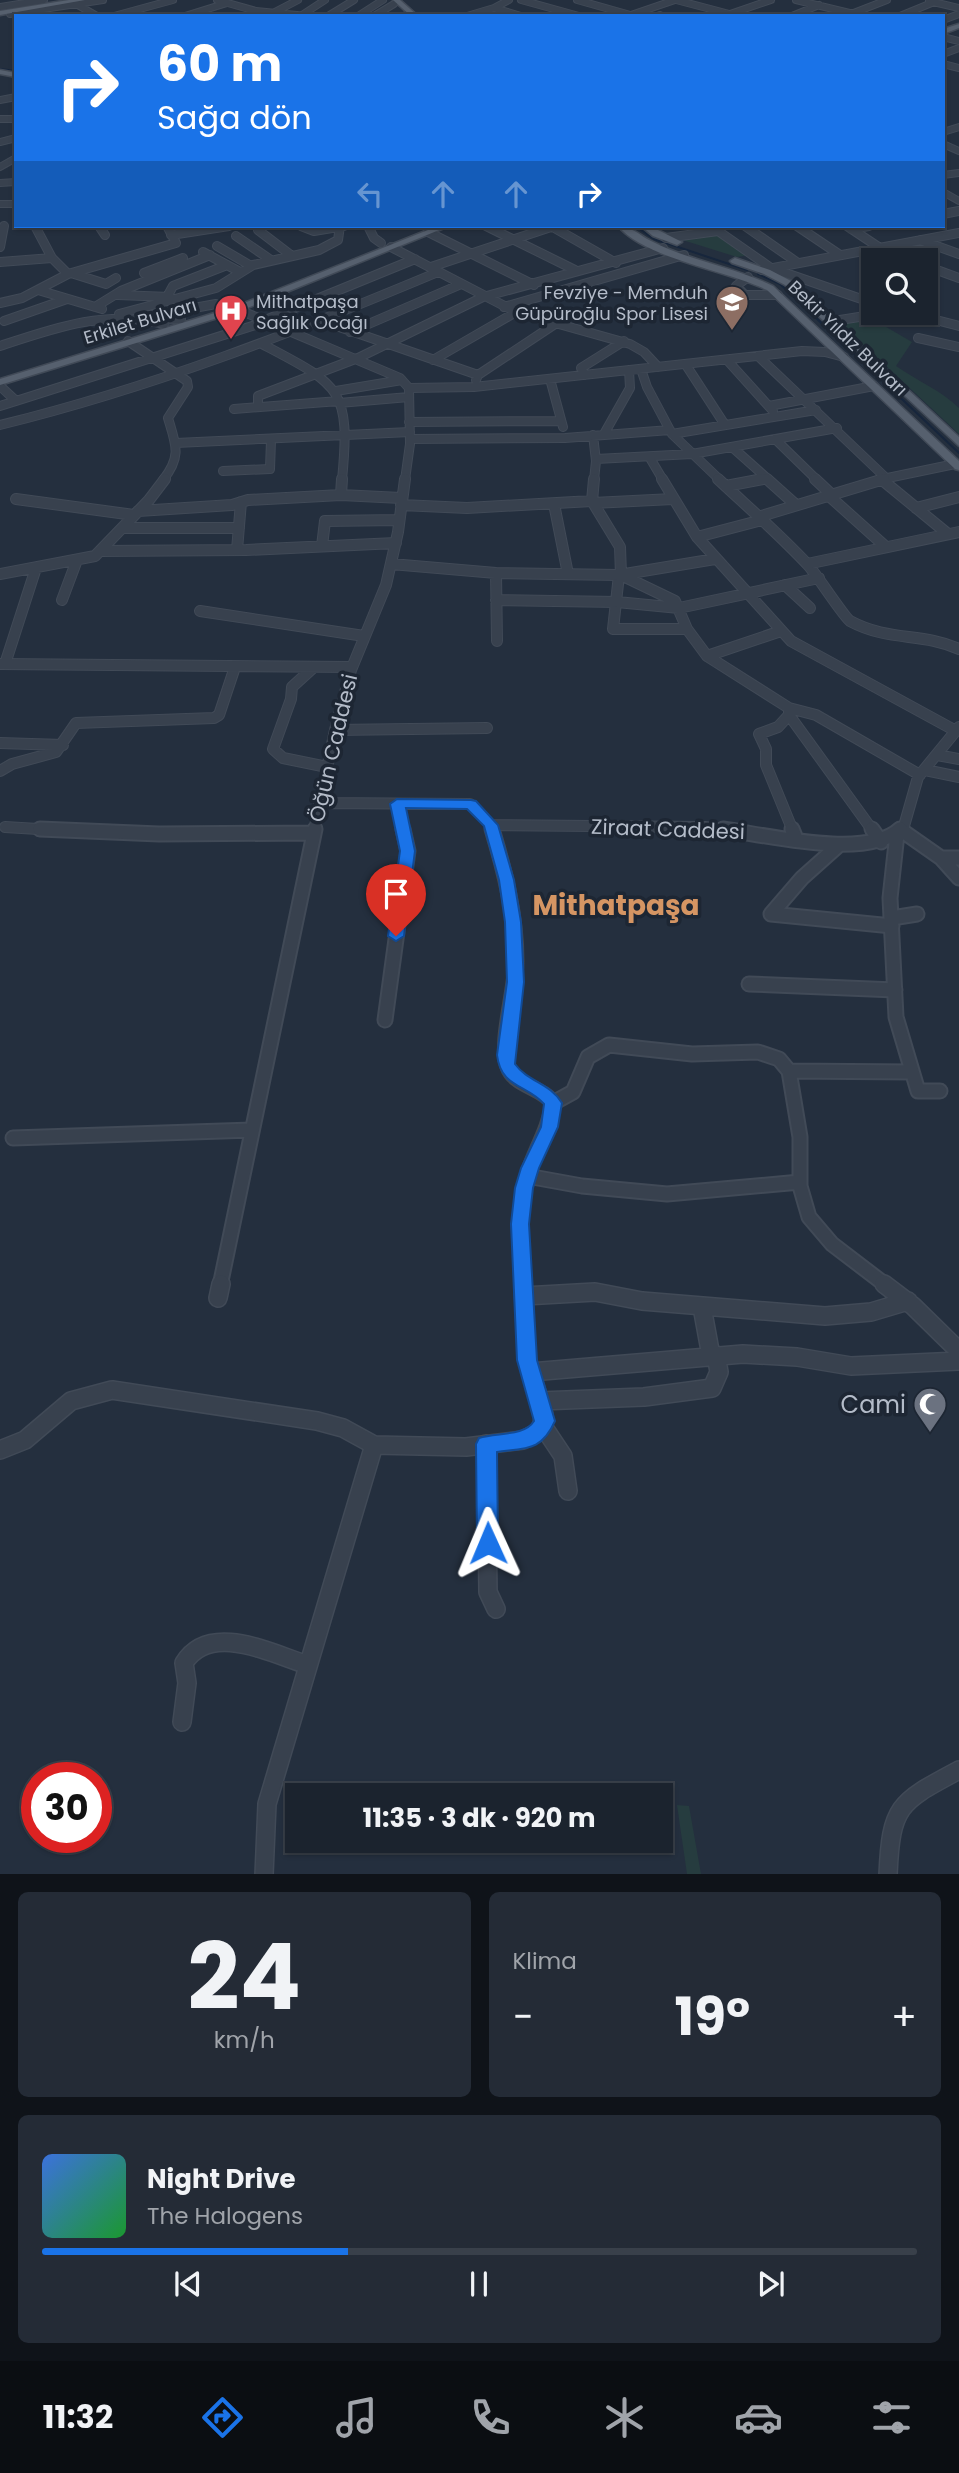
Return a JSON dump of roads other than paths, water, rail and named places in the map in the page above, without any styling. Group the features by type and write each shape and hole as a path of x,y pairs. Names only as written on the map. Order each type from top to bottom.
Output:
{"main road":[{"path":"0,10 61,0"},
{"path":"405,0 421,14"},
{"path":"0,10 77,2"},
{"path":"395,2 408,14"},
{"name":"Bekir Yıldız Bulvarı","path":"625,228 639,239 664,243 686,251 770,288 957,465"},
{"name":"Bekir Yıldız Bulvarı","path":"647,228 664,243"},
{"name":"Erkilet Bulvarı","path":"1,386 253,297 425,229"},
{"name":"Bekir Yıldız Bulvarı","path":"712,254 766,269 788,284 959,443"},
{"name":"Erkilet Bulvarı","path":"1,386 164,324 230,305"}],"street":[{"path":"0,10 44,0"},
{"path":"9,14 103,0"},
{"path":"119,14 145,3 173,0"},
{"path":"217,0 266,14"},
{"path":"272,14 298,0"},
{"path":"304,14 325,0"},
{"path":"331,14 354,0"},
{"path":"361,14 383,0"},
{"path":"474,14 509,0"},
{"path":"521,0 573,14"},
{"path":"537,4 551,0"},
{"path":"577,0 629,14"},
{"path":"636,14 676,0 730,14"},
{"path":"694,5 708,0"},
{"path":"736,14 771,0"},
{"path":"796,0 847,14"},
{"path":"797,14 832,0"},
{"path":"852,14 887,0"},
{"path":"924,0 959,8"},
{"path":"942,2 952,0"},
{"path":"905,14 933,1"},
{"path":"77,2 94,14"},
{"path":"377,14 395,2"},
{"path":"191,14 227,3"},
{"path":"580,14 610,3"},
{"path":"494,8 514,14"},
{"path":"0,10 14,14"},
{"path":"945,193 959,192"},
{"path":"945,193 959,201"},
{"path":"0,247 2,226"},
{"path":"36,228 52,258 69,274 106,284 116,278"},
{"path":"100,228 105,235"},
{"path":"0,303 38,290 69,274 176,243 168,228"},
{"path":"172,234 215,228"},
{"path":"306,228 314,231 331,228"},
{"path":"0,346 202,292 221,285 251,266 334,243 338,240 341,228"},
{"path":"369,228 374,238 483,297 516,312 624,341 644,352 658,368"},
{"path":"490,228 575,270"},
{"path":"0,425 177,373 291,334 470,253 546,228"},
{"path":"555,228 631,272"},
{"path":"258,407 258,396 358,358 483,297 613,261 715,228 766,269 861,299"},
{"path":"748,228 798,263"},
{"path":"800,228 840,255"},
{"path":"850,228 880,248 956,229"},
{"path":"425,229 549,294"},
{"path":"258,230 292,256"},
{"path":"236,236 271,260"},
{"path":"920,240 959,254"},
{"path":"217,246 251,266"},
{"path":"504,307 631,272 686,251"},
{"path":"766,269 861,251"},
{"path":"144,273 204,252 240,272"},
{"path":"95,307 114,294 210,255"},
{"path":"0,262 52,258"},
{"path":"0,406 264,322 415,258"},
{"path":"167,297 173,286 228,265"},
{"path":"180,267 221,285"},
{"path":"945,274 959,267"},
{"path":"938,271 959,278"},
{"path":"748,277 736,286 745,295 778,295"},
{"path":"350,332 459,285"},
{"path":"38,290 121,315 164,321 181,318"},
{"path":"114,294 167,297 202,292"},
{"path":"0,309 37,299 53,304"},
{"path":"2,320 67,299"},
{"path":"145,318 230,305 291,334 358,358 404,385"},
{"path":"433,360 516,312"},
{"path":"840,320 861,317"},
{"path":"145,318 164,324"},
{"path":"2,320 13,326"},
{"path":"321,321 478,375"},
{"path":"938,321 959,326"},
{"path":"474,387 478,375 555,324"},
{"path":"22,331 31,336"},
{"path":"796,351 812,345 822,336"},
{"path":"918,338 959,347"},
{"path":"0,574 91,558 156,492 174,466 176,443 167,418 188,384 177,373 128,341"},
{"path":"585,375 581,368 624,341"},
{"path":"262,344 316,373 336,391 346,436 341,495"},
{"path":"336,391 404,385 474,387 796,351 819,351 844,358"},
{"path":"758,356 837,428 916,508 948,534"},
{"path":"727,360 778,416"},
{"path":"686,365 725,425"},
{"path":"640,369 671,432 807,564 844,615 861,627 890,637 942,641 959,648"},
{"path":"629,370 630,388 598,435 592,502 620,547 620,575 613,629 687,629"},
{"path":"550,379 565,438"},
{"path":"234,409 339,402 404,385 435,387"},
{"name":"Öğün Caddesi","path":"218,1298 335,730 352,667 375,615 396,543 410,431 404,385"},
{"path":"1,386 16,401"},
{"path":"769,406 874,386"},
{"path":"410,431 565,438 671,432 816,410"},
{"path":"176,443 346,436 561,421"},
{"path":"596,459 692,454 837,428"},
{"path":"775,439 830,495 887,547"},
{"path":"223,471 270,469 271,440"},
{"path":"732,447 796,505"},
{"path":"650,458 697,537 791,641 957,732 922,773 906,822 899,832 891,881 896,1017 918,1091 940,1091"},
{"path":"697,537 884,478 957,465"},
{"path":"726,486 766,478"},
{"path":"16,499 136,513 341,495 467,508 673,499"},
{"path":"916,508 959,497"},
{"path":"237,550 241,502"},
{"path":"554,504 568,574"},
{"path":"322,546 325,522 399,520"},
{"path":"122,528 239,528"},
{"path":"807,564 959,532"},
{"path":"100,551 237,550 396,543"},
{"path":"391,564 496,573 620,575 715,559"},
{"path":"62,600 77,560"},
{"path":"36,568 2,664 352,667"},
{"path":"496,573 497,641"},
{"path":"620,575 672,599 679,608 687,629 707,656 789,712 881,842"},
{"path":"496,600 617,602 679,608 819,578"},
{"path":"785,585 810,608"},
{"path":"200,611 364,636"},
{"path":"707,656 781,631"},
{"path":"0,771 12,764 53,753 63,745 76,723 214,718 219,715 235,667"},
{"path":"314,667 292,687 291,699 273,749 283,758 327,767"},
{"path":"789,712 816,715 922,773 959,777"},
{"path":"789,712 778,727 759,734 766,749 765,765 796,839"},
{"path":"335,730 487,728"},
{"path":"0,743 63,745"},
{"path":"937,755 959,759"},
{"path":"0,1450 23,1442 65,1404 90,1394 112,1390 317,1421 343,1428 374,1445 466,1447 530,1439 543,1426 544,1415 527,1360 520,1224 527,1176 550,1127 553,1103 542,1090 516,1078 506,1060 514,1000 516,946 506,880 491,825 471,804 319,803"},
{"path":"385,1020 408,851 397,804"},
{"name":"Ziraat Caddesi","path":"491,825 705,827 839,845 881,842 899,832"},
{"path":"5,827 218,836 313,833"},
{"path":"899,832 941,858 959,878"},
{"path":"839,845 802,878 771,914 892,922 917,914"},
{"path":"941,858 959,858"},
{"path":"749,984 894,990"},
{"path":"553,1103 566,1098 575,1089 588,1057 609,1045 692,1054 758,1052 779,1059 789,1071 799,1128 800,1182 806,1209 823,1235 908,1301 959,1351"},
{"path":"789,1071 912,1072"},
{"path":"13,1138 252,1130"},
{"path":"527,1176 667,1194 800,1182"},
{"path":"524,1296 595,1292 642,1301 825,1316 871,1312 908,1301"},
{"path":"540,1401 644,1397 712,1388 719,1372 702,1307"},
{"path":"531,1372 714,1355 783,1356 851,1366 959,1361"},
{"path":"543,1426 562,1452 568,1472 568,1491"},
{"path":"486,1444 488,1592 496,1609"},
{"path":"264,1874 267,1804 374,1445"},
{"path":"182,1722 187,1683 184,1663 191,1652 201,1645 222,1642 308,1665"},
{"path":"888,1874 890,1831 899,1807 913,1795 959,1770"}],"waterway":[{"path":"0,69 14,71"},
{"path":"638,228 654,239 747,270"},
{"path":"758,274 780,284 959,453"}],"place":[{"name":"Fevziye - Memduh Güpüroğlu Spor Lisesi","path":"732,332"},
{"name":"Mithatpaşa Sağlık Ocağı","path":"231,341"},
{"name":"Cami","path":"930,1434"}],"district":[{"name":"Mithatpaşa","path":"616,905"}]}
